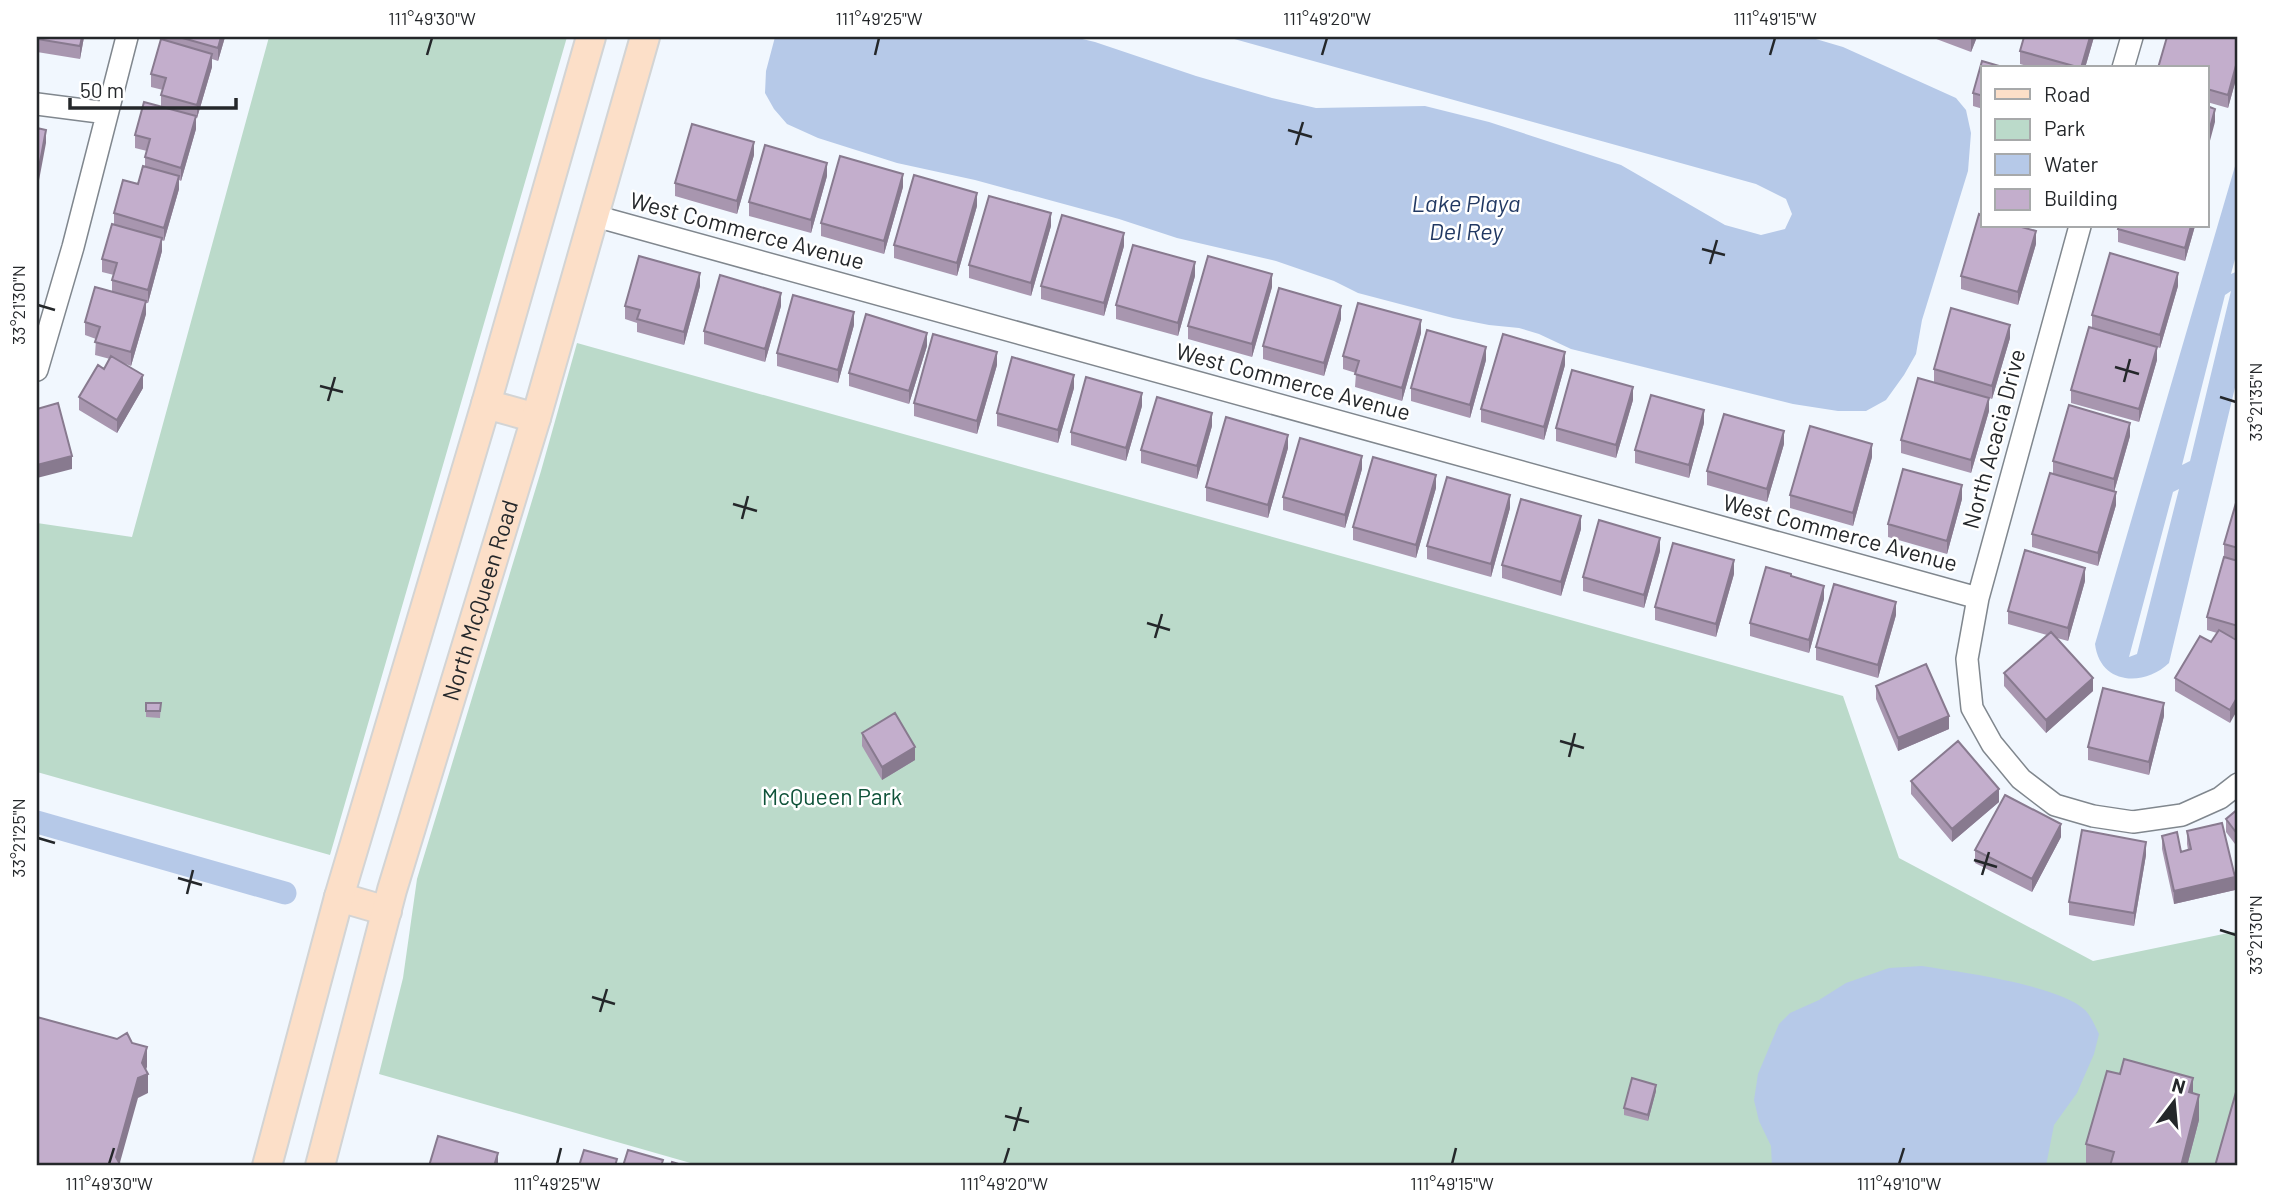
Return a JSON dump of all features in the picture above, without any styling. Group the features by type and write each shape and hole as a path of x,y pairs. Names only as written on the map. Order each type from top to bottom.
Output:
{"main road":[{"path":"267,1166 339,897 486,404 591,37"},
{"name":"North McQueen Road","path":"320,1166 387,911 536,418 645,37"},
{"path":"486,404 536,418"},
{"path":"339,897 387,911"}],"street":[{"path":"37,370 73,247 127,37"},
{"path":"2124,66 2132,37"},
{"path":"37,104 107,113"},
{"name":"West Commerce Avenue","path":"594,216 1978,598"},
{"name":"North Acacia Drive","path":"2079,228 1978,598 1967,659 1972,708 1992,744 2021,779 2055,805 2093,816 2133,822 2182,815 2220,798 2238,784"}],"green space":[{"path":"269,37 567,37 330,855 37,772 37,523 132,537"},
{"name":"McQueen Park","path":"577,343 1843,696 1899,858 2093,961 2238,931 2238,1166 701,1166 379,1074 403,978 417,879 541,471"}],"water":[{"name":"Lake Playa Del Rey","path":"775,37 1074,37 1196,76 1316,108 1425,106 1489,122 1621,165 1725,225 1761,235 1785,229 1792,214 1786,199 1756,184 1227,37 1809,37 1843,47 1956,98 1966,110 1971,133 1968,171 1922,320 1916,354 1886,400 1866,411 1838,411 1793,404 1571,349 1519,328 1453,318 1358,293 1334,281 1276,261 1177,238 1119,219 975,180 897,163 818,138 787,124 765,93 766,71"},
{"path":"2238,156 2238,248 2231,274 2238,271 2238,375 2169,663 2148,676 2124,678 2105,668 2095,644","holes":["2231,291 2190,461 2182,465 2225,295","2179,489 2137,654 2129,657 2173,492"]},
{"path":"1922,966 2008,981 2054,993 2072,1001 2091,1018 2099,1034 2094,1054 2077,1093 2054,1125 2046,1166 1772,1166 1771,1146 1759,1121 1754,1100 1758,1074 1779,1024 1790,1013 1819,1000 1846,983 1889,968"}],"building":[{"path":"37,37 82,37 80,46"},
{"path":"179,37 221,37 218,48"},
{"path":"2024,37 2090,37 2082,66 2020,51"},
{"path":"2167,37 2238,37 2238,58 2228,95 2208,89 2208,66 2159,66"},
{"path":"161,39 212,54 197,105 161,95 166,78 151,74"},
{"path":"1982,61 1999,66 1981,66 1981,95 1973,93"},
{"path":"144,102 196,116 181,168 145,157 150,139 135,135"},
{"path":"2208,106 2215,109 2208,135"},
{"path":"692,124 754,142 737,201 675,183"},
{"path":"37,128 46,130 37,178"},
{"path":"765,145 827,163 811,220 749,202"},
{"path":"840,156 903,174 884,241 821,223"},
{"path":"143,166 179,176 164,228 114,213 123,180 138,184"},
{"path":"914,175 977,193 957,263 894,245"},
{"path":"989,196 1051,213 1031,283 969,265"},
{"path":"1979,214 1981,228 2025,228 2036,231 2018,292 1961,276"},
{"path":"1062,215 1124,233 1104,303 1041,286"},
{"path":"112,224 162,238 148,290 112,280 117,263 102,259"},
{"path":"2118,228 2190,228 2185,248"},
{"path":"1133,245 1195,262 1178,323 1116,305"},
{"path":"2110,253 2178,273 2160,335 2092,315"},
{"path":"639,256 700,273 684,332 637,319 640,310 625,306"},
{"path":"1208,256 1272,274 1252,344 1188,326"},
{"path":"720,275 781,293 765,349 704,331"},
{"path":"95,287 146,301 131,352 95,342 100,327 85,322"},
{"path":"1279,288 1341,306 1324,363 1263,346"},
{"path":"793,295 854,312 838,370 777,353"},
{"path":"1358,303 1421,320 1402,388 1355,374 1359,361 1343,356"},
{"path":"1951,308 2010,325 1992,386 1934,369"},
{"path":"866,314 927,333 909,391 849,373"},
{"path":"2089,327 2157,347 2139,409 2071,390"},
{"path":"1427,330 1486,347 1470,405 1411,388"},
{"path":"933,334 997,352 977,421 914,403"},
{"path":"1503,334 1565,352 1544,427 1481,409"},
{"path":"111,356 143,375 117,420 79,397 98,365 104,369"},
{"path":"1012,357 1074,375 1058,430 997,413"},
{"path":"1572,370 1633,387 1616,445 1556,428"},
{"path":"1086,377 1142,393 1126,448 1071,432"},
{"path":"1918,378 1989,398 1971,460 1901,440"},
{"path":"1651,395 1704,410 1689,465 1635,450"},
{"path":"1157,397 1212,413 1197,466 1141,450"},
{"path":"58,403 72,456 37,465 37,409"},
{"path":"2069,405 2130,423 2114,479 2053,461"},
{"path":"1724,414 1784,431 1767,489 1707,471"},
{"path":"1226,417 1288,435 1268,505 1206,487"},
{"path":"1810,426 1872,444 1853,513 1790,495"},
{"path":"1300,438 1362,456 1345,515 1283,497"},
{"path":"1373,457 1436,475 1416,545 1353,527"},
{"path":"1903,469 1962,485 1947,541 1888,524"},
{"path":"2050,473 2116,492 2098,553 2032,534"},
{"path":"1447,477 1510,495 1491,564 1427,546"},
{"path":"2238,496 2238,548 2224,544"},
{"path":"1521,499 1581,516 1561,582 1502,565"},
{"path":"1599,520 1660,538 1644,595 1583,577"},
{"path":"1673,543 1734,560 1716,624 1655,607"},
{"path":"2025,550 2085,568 2068,628 2008,611"},
{"path":"2224,557 2238,561 2238,626 2207,617"},
{"path":"1766,567 1824,586 1809,640 1750,623"},
{"path":"1834,584 1896,602 1878,665 1816,647"},
{"path":"2219,630 2238,641 2238,696 2230,710 2175,678 2200,636 2211,642"},
{"path":"2051,632 2093,678 2046,720 2004,673"},
{"path":"1926,664 1949,716 1898,738 1876,686"},
{"path":"2103,688 2164,703 2149,762 2088,747"},
{"path":"146,703 161,703 160,711 146,711"},
{"path":"895,713 915,747 882,767 862,733"},
{"path":"1958,741 1999,789 1952,829 1911,781"},
{"path":"2005,795 2061,824 2032,879 1975,850"},
{"path":"2238,809 2238,835 2226,819"},
{"path":"2222,823 2235,877 2174,891 2162,836 2177,832 2181,852 2191,849 2187,831"},
{"path":"2082,830 2146,842 2134,913 2069,902"},
{"path":"37,1017 117,1039 127,1033 132,1043 147,1047 142,1063 148,1074 138,1078 116,1157 121,1166 37,1166"},
{"path":"2124,1059 2193,1078 2189,1092 2199,1095 2181,1166 2110,1166 2114,1152 2086,1144 2107,1071 2120,1074"},
{"path":"1632,1078 1656,1085 1648,1115 1624,1108"},
{"path":"2238,1085 2238,1166 2215,1166"},
{"path":"438,1136 498,1153 494,1166 429,1166"},
{"path":"584,1150 617,1159 615,1166 579,1166"},
{"path":"628,1150 663,1160 661,1166 623,1166"}],"waterway":[{"path":"37,822 285,893"}]}
